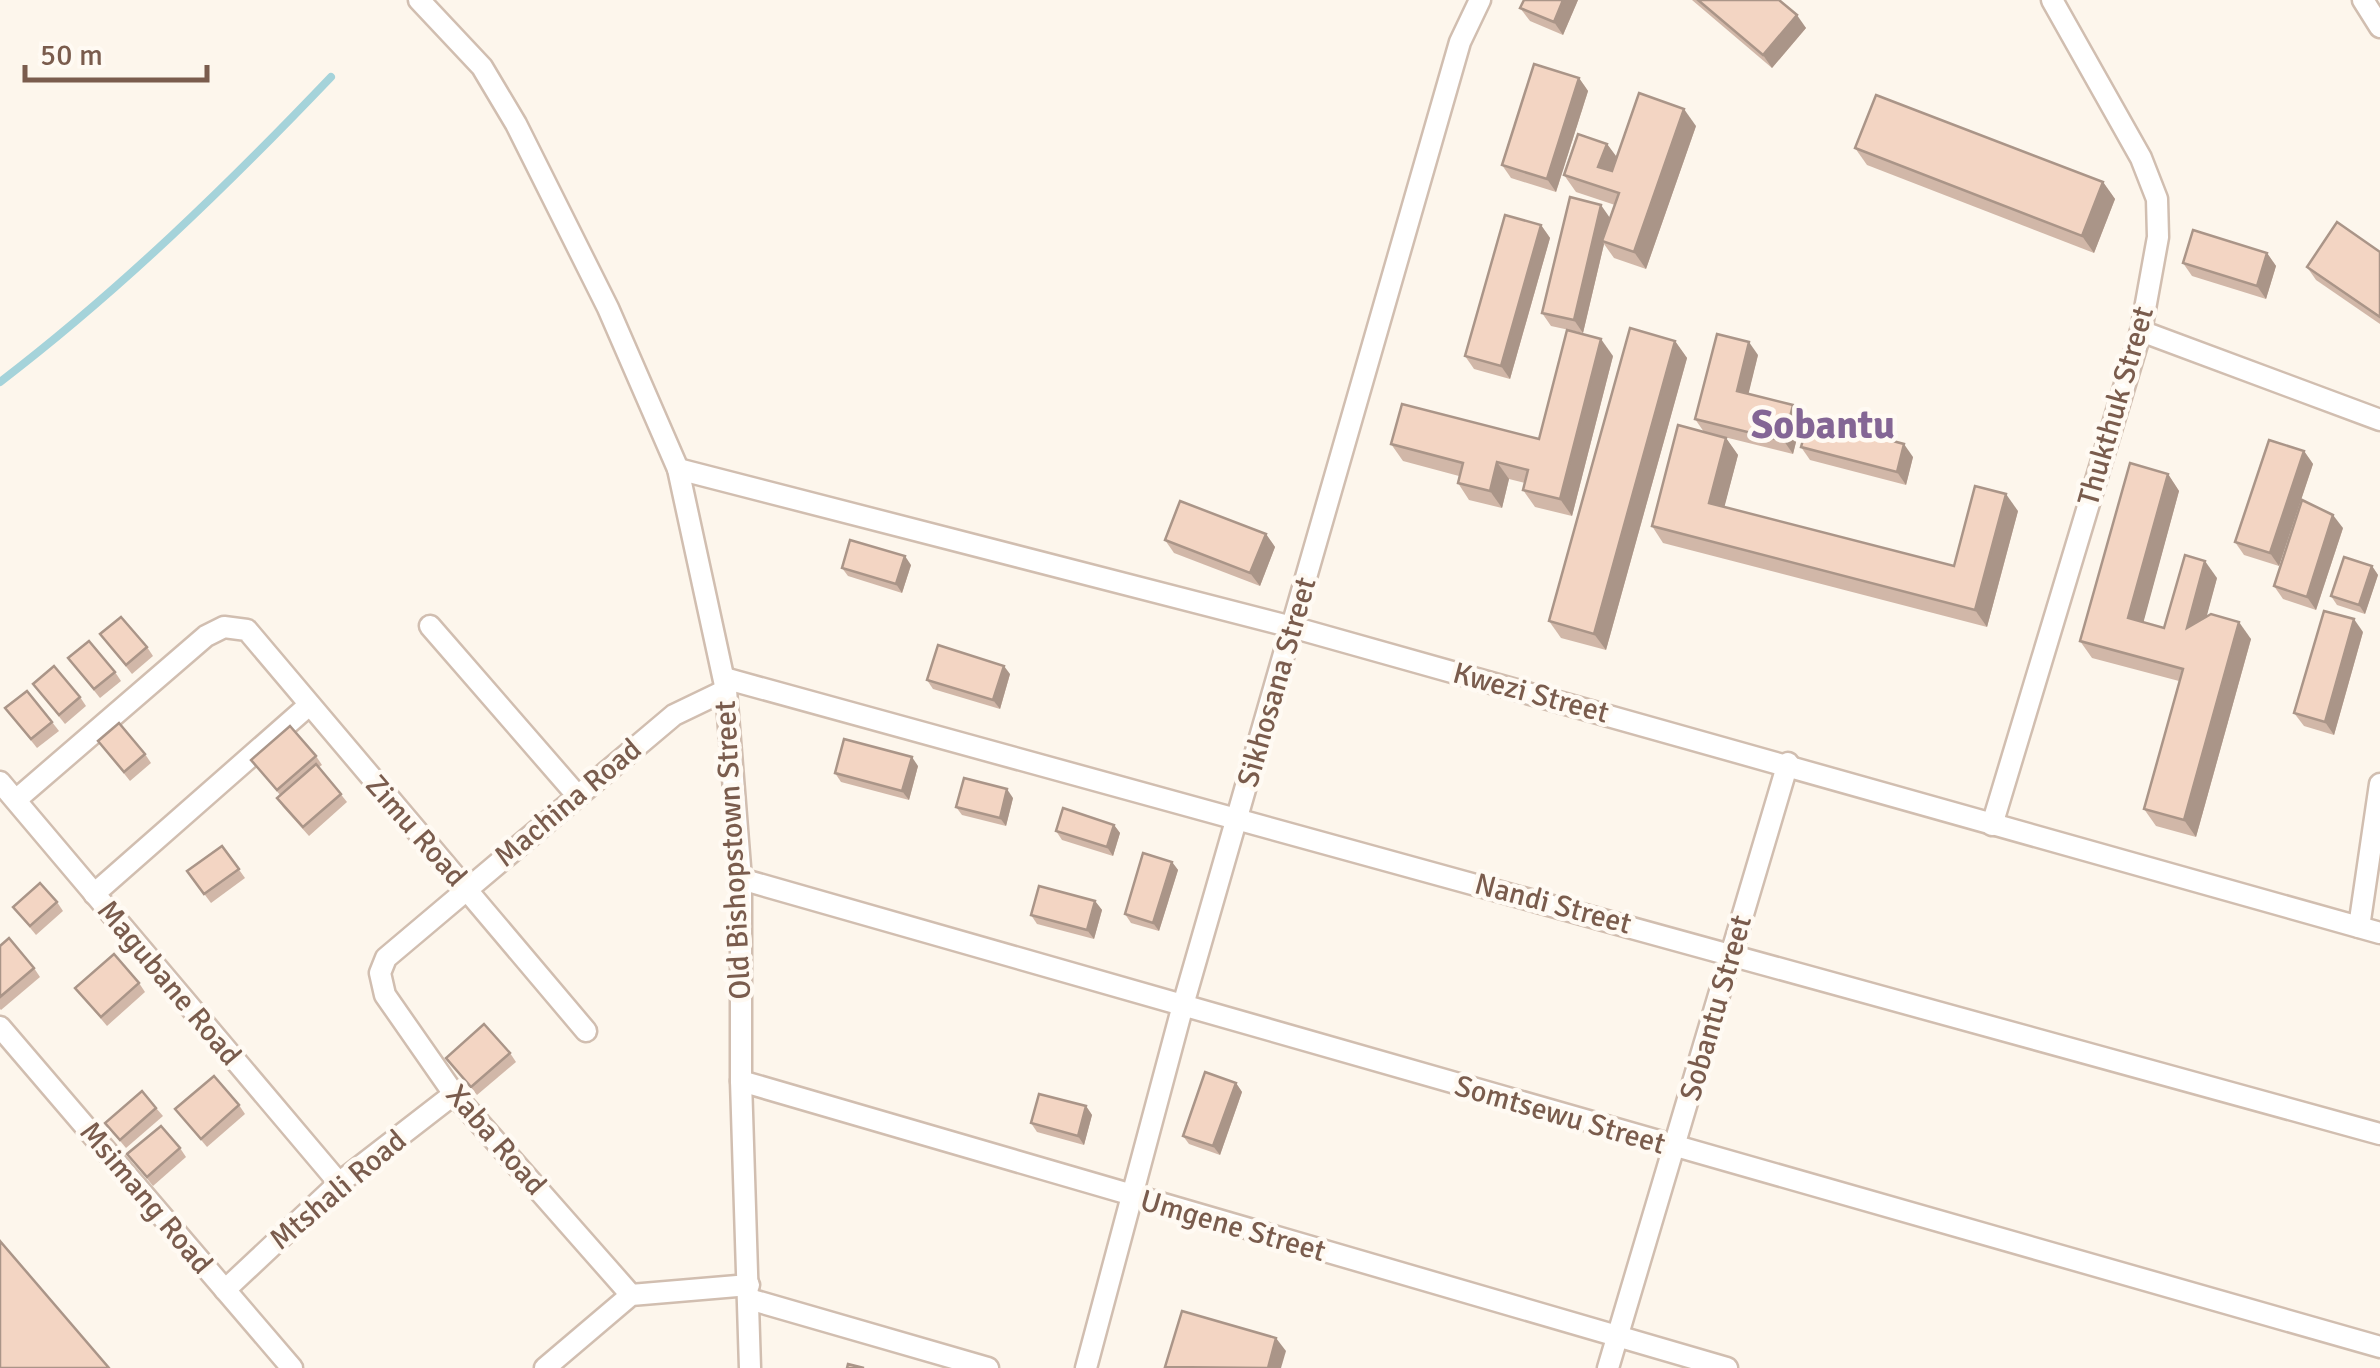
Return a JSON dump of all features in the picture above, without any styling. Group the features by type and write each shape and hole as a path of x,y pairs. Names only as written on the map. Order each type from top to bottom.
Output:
{"street":[{"name":"Old Bishopstown Street","path":"419,0 482,67 516,124 608,308 678,469 725,684 741,879 741,1081 750,1368"},
{"name":"Sikhosana Street","path":"1086,1368 1183,1005 1460,42 1480,0"},
{"name":"Thukthuk Street","path":"1992,825 2141,331 2158,237 2157,199 2140,158 2052,0"},
{"path":"2363,0 2380,26"},
{"path":"2141,331 2380,420"},
{"name":"Kwezi Street","path":"678,469 1292,627 1788,763 1992,825 2370,930"},
{"path":"430,626 576,794"},
{"name":"Zimu Road","path":"17,800 206,636 224,628 247,630 586,1031"},
{"name":"Machina Road","path":"380,974 386,958 464,888 674,716 725,684"},
{"name":"Nandi Street","path":"725,684 1238,818 2380,1134"},
{"path":"94,894 308,706"},
{"name":"Sobantu Street","path":"1608,1368 1788,763"},
{"name":"Magubane Road","path":"0,782 339,1183"},
{"path":"2370,930 2380,784"},
{"name":"Somtsewu Street","path":"741,879 2380,1347"},
{"name":"Xaba Road","path":"380,974 385,995 454,1094 632,1295"},
{"name":"Msimang Road","path":"0,1027 292,1368"},
{"name":"Umgene Street","path":"741,1081 1727,1368"},
{"name":"Mtshali Road","path":"225,1290 339,1183 454,1094"},
{"path":"545,1368 632,1295 749,1292 988,1368"}],"building":[{"path":"1524,0 1563,0 1554,22 1520,8"},
{"path":"1698,0 1779,0 1797,15 1763,55"},
{"path":"1534,64 1579,78 1547,179 1502,165"},
{"path":"1639,93 1684,109 1634,252 1602,241 1619,193 1564,175 1578,134 1607,144 1598,167 1612,171"},
{"path":"1876,95 2103,182 2082,236 1855,148"},
{"path":"1570,197 1601,205 1574,320 1542,313"},
{"path":"1505,215 1541,225 1501,366 1465,356"},
{"path":"2337,222 2380,252 2380,317 2307,267"},
{"path":"2193,230 2267,253 2257,286 2183,263"},
{"path":"1630,328 1675,341 1594,634 1549,621"},
{"path":"1567,330 1601,339 1560,499 1523,490 1528,470 1497,462 1490,491 1458,483 1463,463 1391,444 1402,404 1539,439"},
{"path":"1717,334 1749,342 1737,391 1793,405 1784,441 1695,419"},
{"path":"1809,419 1904,444 1897,472 1801,447"},
{"path":"1678,425 1726,438 1709,503 1954,566 1975,486 2006,494 1975,610 1652,526"},
{"path":"2269,440 2304,451 2270,553 2235,542"},
{"path":"2130,463 2168,474 2128,618 2164,628 2185,555 2205,561 2187,628 2211,614 2239,622 2184,820 2144,809 2183,669 2080,641"},
{"path":"2302,500 2333,515 2307,597 2274,586"},
{"path":"1180,501 1266,534 1250,573 1165,540"},
{"path":"850,540 905,556 896,584 842,568"},
{"path":"2344,557 2372,566 2359,605 2331,596"},
{"path":"2324,611 2354,619 2325,722 2294,713"},
{"path":"121,617 147,647 126,665 100,634"},
{"path":"89,641 115,672 94,689 68,658"},
{"path":"938,645 1004,666 993,700 927,680"},
{"path":"54,666 80,697 59,715 33,684"},
{"path":"27,691 52,722 31,739 5,708"},
{"path":"119,723 145,754 124,772 98,741"},
{"path":"290,726 316,756 277,790 251,760"},
{"path":"844,739 912,757 902,791 835,773"},
{"path":"316,764 341,794 303,827 277,798"},
{"path":"964,778 1007,789 1000,818 956,807"},
{"path":"1063,808 1114,825 1107,847 1056,831"},
{"path":"222,846 239,869 204,894 187,871"},
{"path":"1143,853 1172,862 1153,923 1125,914"},
{"path":"40,883 57,902 30,926 13,907"},
{"path":"1039,886 1095,901 1087,930 1031,915"},
{"path":"9,938 34,968 0,997 0,946"},
{"path":"114,954 139,983 101,1017 75,988"},
{"path":"484,1024 510,1053 471,1087 446,1058"},
{"path":"1205,1072 1236,1083 1213,1146 1183,1136"},
{"path":"214,1076 239,1105 201,1139 175,1109"},
{"path":"142,1091 156,1108 120,1140 105,1123"},
{"path":"1039,1094 1086,1106 1078,1136 1031,1123"},
{"path":"161,1126 180,1148 147,1177 127,1154"},
{"path":"0,1241 109,1368 0,1368"},
{"path":"1182,1311 1276,1338 1268,1368 1165,1367"}],"waterway":[{"path":"0,382 172,236 331,77"}],"district":[{"name":"Sobantu","path":"1823,425"}]}
